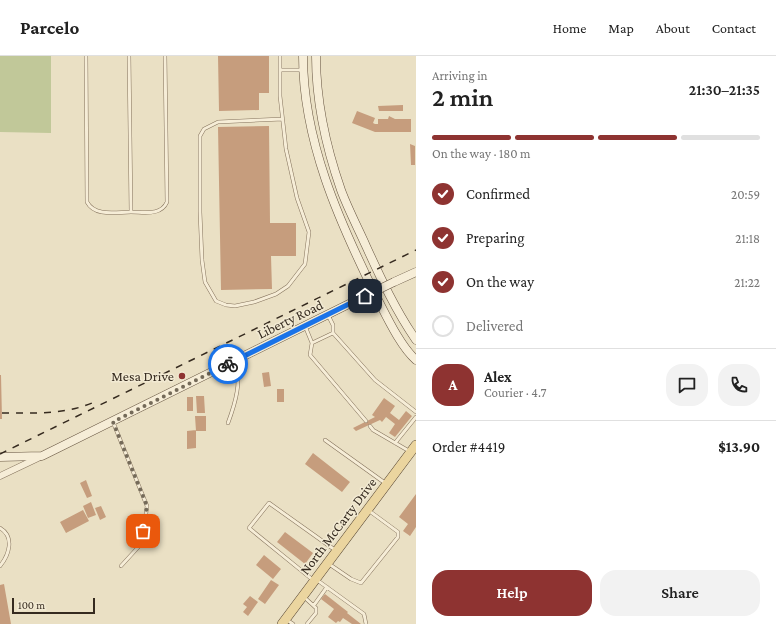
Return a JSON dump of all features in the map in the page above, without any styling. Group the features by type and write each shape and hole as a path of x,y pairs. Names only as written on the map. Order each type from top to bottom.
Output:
{"main road":[{"path":"303,56 307,104 316,149 330,195 377,298 392,327 416,360"},
{"path":"316,56 319,101 327,146 341,191 376,269 403,321 416,340"},
{"path":"303,70 316,70"},
{"name":"Liberty Road","path":"0,456 42,456 416,272"},
{"name":"North McCarty Drive","path":"287,622 303,596 413,449"}],"street":[{"path":"0,476 42,456"}],"lane":[{"path":"86,56 87,202 90,208 95,212 158,212 164,208 167,202 165,56"},
{"path":"129,56 131,212"},
{"path":"280,56 286,149 297,198 309,232 305,264 288,286 276,294 254,302 235,306 226,305 216,301 205,282 202,260 200,219 200,136 204,129 218,122 283,119"},
{"path":"280,70 303,70"},
{"path":"328,315 333,325 333,333 375,380 416,412"},
{"path":"305,326 312,343 310,355 366,421"},
{"path":"312,343 333,333"},
{"path":"228,422 233,409 238,381 238,370 234,361"},
{"path":"395,443 416,416"},
{"path":"113,422 147,506 142,543 121,566"},
{"path":"370,426 395,443 413,449"},
{"path":"325,440 387,484"},
{"path":"336,551 268,503 248,528 315,580 364,614 366,624"},
{"path":"328,563 351,579 361,582 398,537 398,532 367,510"},
{"path":"0,528 6,533 10,545 7,558 0,566"},
{"path":"314,605 327,587"},
{"path":"303,596 316,608 316,612 309,623"}],"green space":[{"path":"0,56 51,56 51,133 0,132"}],"building":[{"path":"218,56 269,56 269,93 259,93 259,110 219,111"},
{"path":"403,105 403,111 379,111 378,106"},
{"path":"357,111 375,118 373,123 375,124 378,124 378,119 388,119 389,116 395,119 411,119 411,132 375,132 352,123"},
{"path":"269,126 270,223 296,223 296,256 271,256 272,289 221,290 218,127"},
{"path":"410,144 415,146 415,165 411,165"},
{"path":"269,372 271,386 264,387 262,373"},
{"path":"1,375 2,419 0,419"},
{"path":"277,389 284,389 284,402 277,402"},
{"path":"196,396 204,396 205,413 197,413"},
{"path":"187,397 193,397 193,411 187,411"},
{"path":"384,398 395,406 390,413 399,420 406,411 412,416 395,437 389,433 395,424 386,417 382,422 380,420 356,431 353,428 375,417 372,415"},
{"path":"195,416 206,416 206,431 196,431"},
{"path":"196,430 196,448 187,449 187,431"},
{"path":"313,453 350,482 342,492 305,464"},
{"path":"86,480 92,496 87,498 80,483"},
{"path":"416,494 416,527 410,536 403,531 408,524 399,517"},
{"path":"91,502 96,515 88,518 83,506"},
{"path":"101,506 106,517 100,520 95,508"},
{"path":"83,510 89,521 66,533 60,522"},
{"path":"285,532 313,553 305,564 277,542"},
{"path":"264,555 281,569 273,579 256,565"},
{"path":"271,580 279,585 265,604 258,599"},
{"path":"4,584 11,624 0,624 0,585"},
{"path":"325,594 361,624 352,624 343,618 340,622 338,621 336,623 328,617 334,609 321,599"},
{"path":"250,596 258,602 248,616 243,612 247,607 243,604"}],"railway":[{"path":"0,454 416,250"},
{"path":"2,413 36,413 70,410 92,403"}],"way so far":[{"path":"143,531 147,506 113,422 228,364"}],"place":[{"name":"Mesa Drive","path":"182,376"}],"route":[{"path":"228,364 365,296"}]}
